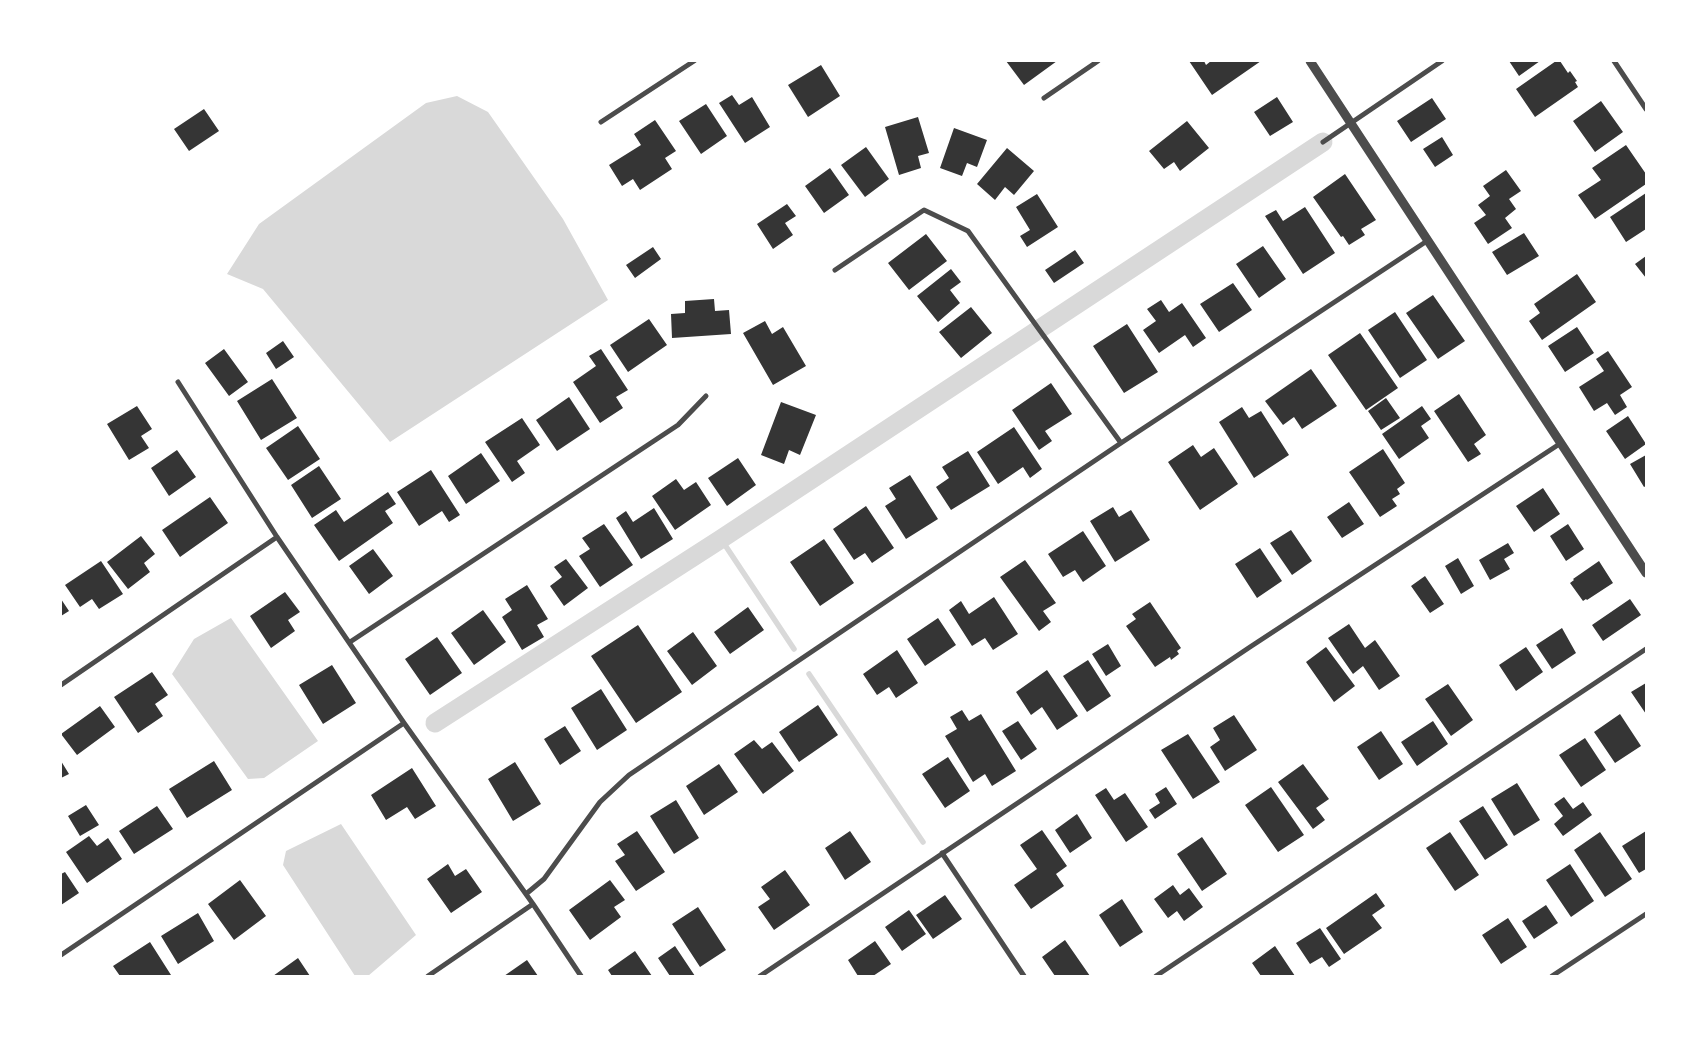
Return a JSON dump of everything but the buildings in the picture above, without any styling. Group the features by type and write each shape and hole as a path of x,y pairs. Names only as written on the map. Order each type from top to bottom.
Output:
{"street":[{"path":"601,122 694,61"},
{"path":"1044,98 1098,61"},
{"path":"1310,61 1646,573"},
{"path":"1323,142 1442,61"},
{"path":"1614,61 1646,109"},
{"path":"835,270 924,210 968,231 1122,443"},
{"path":"526,894 544,879 600,802 629,775 1122,443 1428,241"},
{"path":"178,382 277,538 404,723 533,904 580,976"},
{"path":"350,642 678,425 706,396"},
{"path":"760,976 1250,647 1561,443"},
{"path":"61,685 277,538"},
{"path":"1156,976 1646,649"},
{"path":"61,955 404,723"},
{"path":"942,853 1024,976"},
{"path":"428,976 533,904"},
{"path":"1552,976 1646,914"}],"shaded area":[{"path":"457,96 488,112 563,219 608,300 390,442 263,289 227,274 259,224 426,103"},
{"path":"231,618 318,741 264,778 248,779 172,674 194,639"},
{"path":"341,824 416,935 368,976 355,976 283,865 286,851"}],"waterway":[{"path":"435,723 721,539 1323,142"},
{"path":"721,539 794,649"},
{"path":"809,674 923,842"}]}
